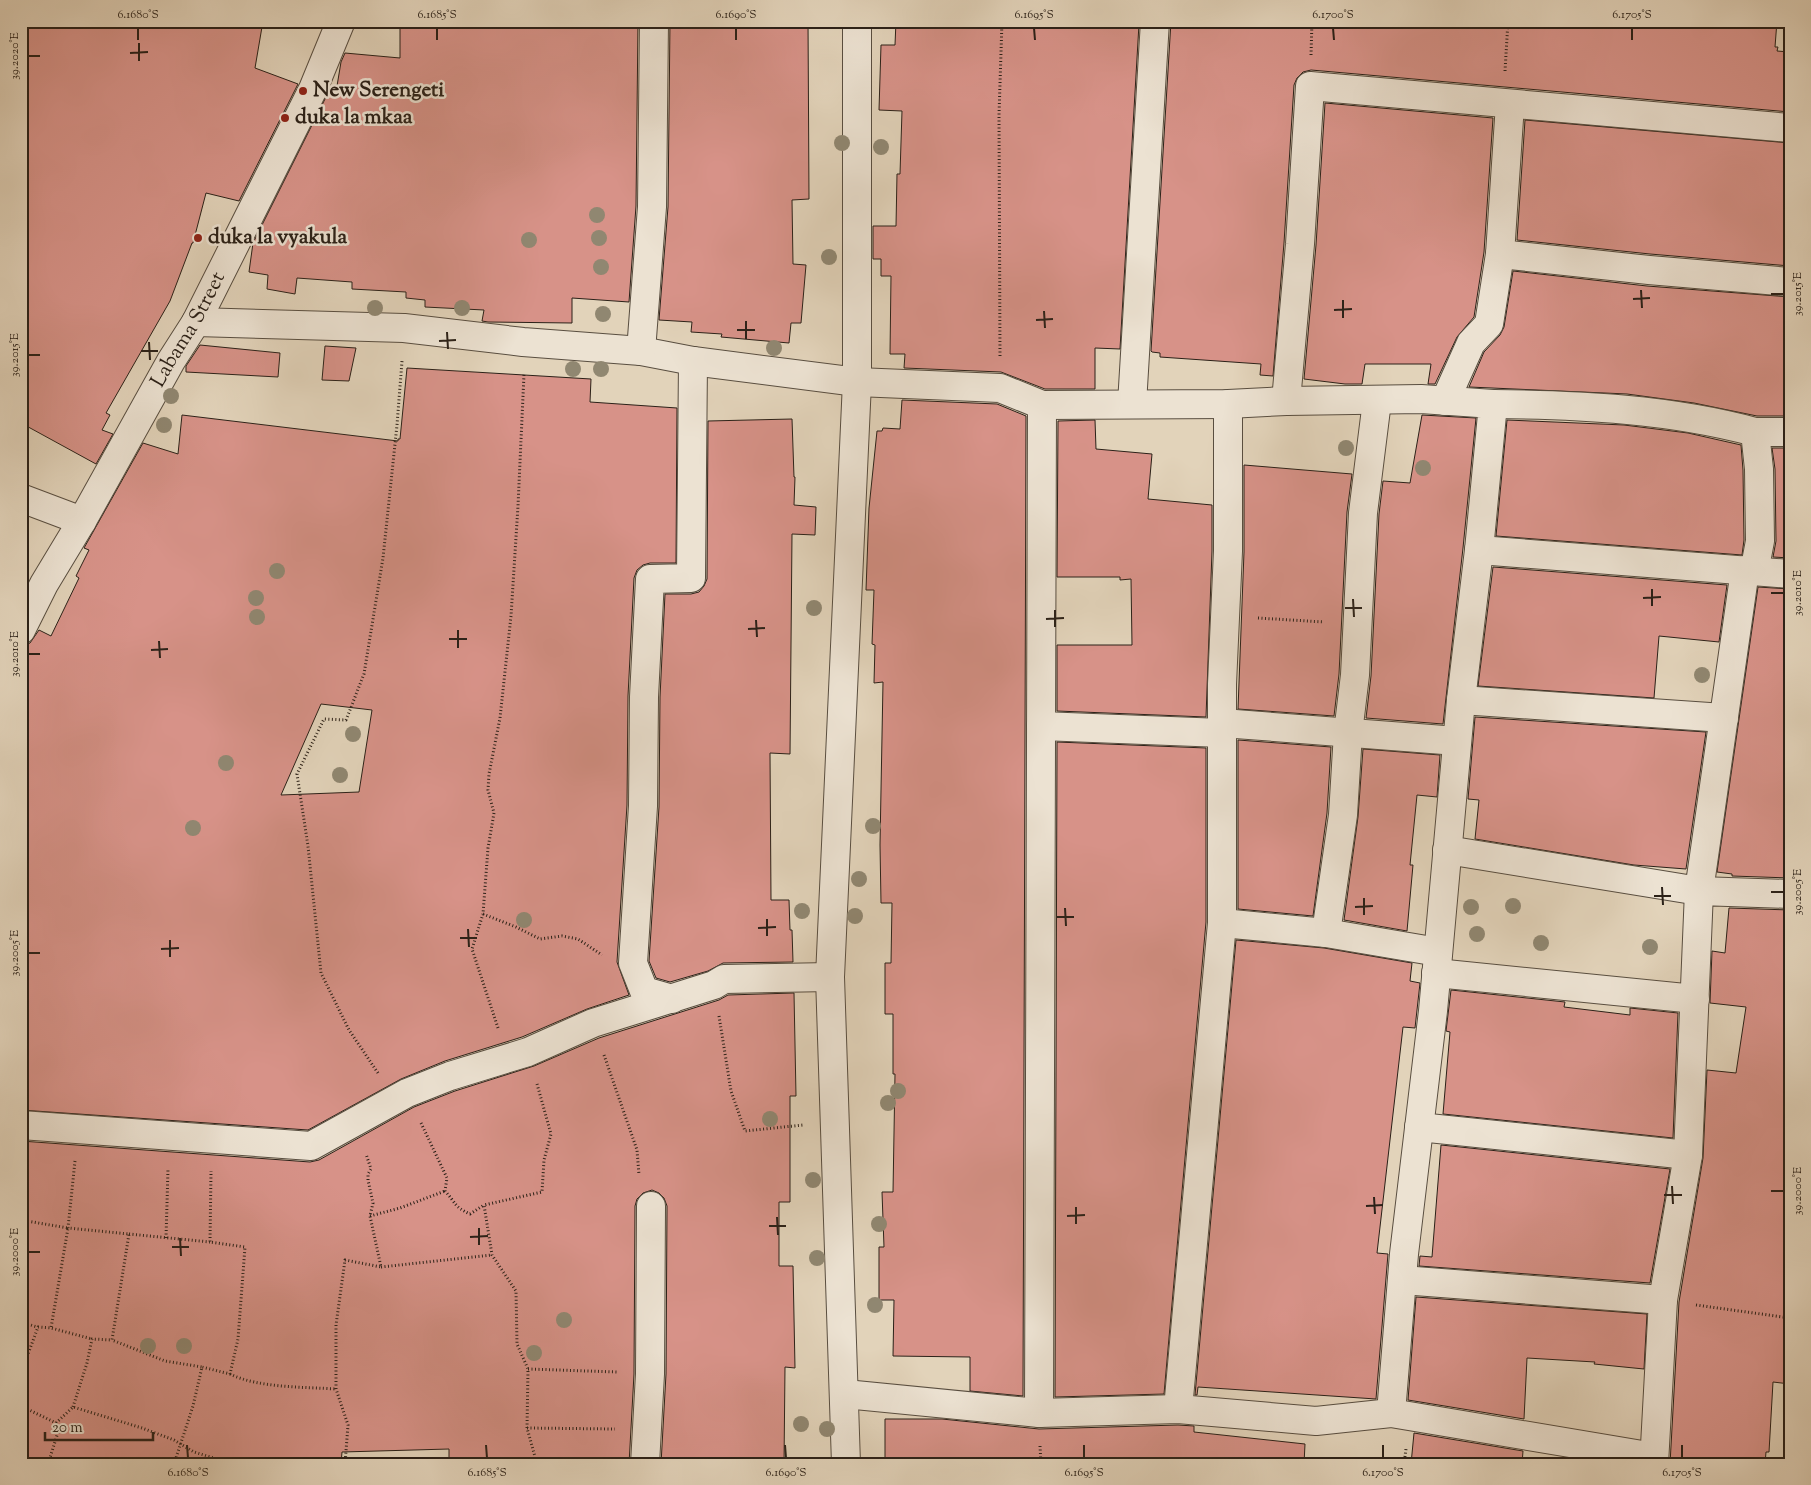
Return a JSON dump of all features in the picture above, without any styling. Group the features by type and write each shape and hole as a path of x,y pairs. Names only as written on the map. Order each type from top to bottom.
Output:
{"street":[{"name":"Labama Street","path":"21,630 44,584 82,521 170,361 196,322 313,89 341,21"},
{"path":"640,350 652,207 654,21"},
{"path":"846,1464 830,977 857,382 858,21"},
{"path":"1132,404 1155,21"},
{"path":"1286,401 1300,244 1310,86 1790,128"},
{"path":"1446,401 1471,343 1489,324 1500,254 1510,104"},
{"path":"1500,254 1649,270 1790,282"},
{"path":"196,322 404,328 523,342 640,350 694,361 857,382 1000,388 1042,405 1228,404 1286,401 1422,399 1493,404 1562,405 1634,411 1730,425 1755,432 1790,432"},
{"path":"672,999 644,991 633,963 643,806 644,697 650,579 691,578 694,361"},
{"path":"1326,933 1343,815 1348,732 1355,675 1363,513 1377,401"},
{"path":"1178,1409 1222,923 1222,728 1228,551 1228,404"},
{"path":"1390,1413 1402,1280 1437,963 1461,700 1479,550 1493,404"},
{"path":"1039,1413 1042,405"},
{"path":"845,1394 1039,1413 1178,1409 1316,1421 1390,1413 1654,1460 1663,1300 1688,1155 1699,891 1724,718 1750,570 1756,562 1760,541 1759,485 1755,432"},
{"path":"21,498 82,521"},
{"path":"1479,550 1790,574"},
{"path":"1461,700 1724,718"},
{"path":"1041,726 1222,728 1348,732 1457,741"},
{"path":"1447,850 1699,891 1790,894"},
{"path":"1222,923 1326,933 1437,963 1695,998"},
{"path":"21,1125 311,1146 401,1096 450,1076 518,1054 594,1023 714,985 724,979 830,977"},
{"path":"1419,1126 1688,1155"},
{"path":"646,1464 650,1374 651,1206"},
{"path":"1402,1280 1663,1300"}],"path":[{"path":"1000,388 999,115 1002,21"},
{"path":"1508,21 1504,80 1510,104"},
{"path":"404,328 398,425 383,558 364,674 346,720 324,719 297,774 308,846 321,973 349,1030 401,1096 447,1178 445,1191 456,1208 470,1214 484,1205 542,1192 544,1160 551,1134 472,949 483,914 488,848 494,813 488,790 489,774 500,718 510,616 524,377 523,342"},
{"path":"1225,615 1357,624"},
{"path":"483,914 540,939 562,936 578,939 611,961 633,963"},
{"path":"714,985 732,1091 746,1131 834,1121"},
{"path":"594,1023 637,1150 642,1200 647,1201 651,1206"},
{"path":"346,1128 367,1156 372,1168 368,1174 373,1203 370,1216 381,1267"},
{"path":"51,1328 68,1228 78,1130"},
{"path":"166,1238 168,1137"},
{"path":"210,1242 211,1140"},
{"path":"370,1216 400,1208 445,1191"},
{"path":"484,1205 492,1255 516,1292 517,1344 528,1369 527,1428 537,1464"},
{"path":"21,1220 68,1228 245,1246 238,1339 230,1374"},
{"path":"112,1340 129,1234"},
{"path":"345,1464 348,1425 336,1389 336,1325 345,1260 381,1267 492,1255"},
{"path":"1663,1300 1790,1318"},
{"path":"21,1322 92,1339 112,1340 165,1361 230,1374 241,1380 336,1389"},
{"path":"21,1373 38,1327"},
{"path":"56,1423 73,1408 92,1339"},
{"path":"174,1464 193,1406 202,1367"},
{"path":"528,1369 650,1374"},
{"path":"21,1406 56,1423 59,1430 49,1462 62,1464"},
{"path":"73,1408 142,1428 174,1440 180,1446 194,1452 233,1464"},
{"path":"527,1428 648,1430"}],"building":[{"path":"21,21 263,21 255,68 298,84 239,201 206,193 193,243 170,301 106,413 110,415 102,430 113,434 96,464 21,423"},
{"path":"400,21 638,21 636,206 629,302 572,298 572,323 488,322 482,321 484,310 425,307 425,300 406,298 406,292 352,289 352,282 297,278 295,294 267,289 268,275 249,272 253,243 327,95 335,98 341,62 345,53 400,58"},
{"path":"670,21 808,21 809,199 792,200 793,264 806,265 801,323 791,323 789,343 721,337 722,334 691,332 692,322 659,320 668,207"},
{"path":"896,21 1105,21 1139,24 1120,349 1095,348 1095,389 1045,389 1001,372 904,368 905,354 890,354 891,276 881,276 881,259 873,259 873,226 896,226 897,174 900,174 902,111 879,110 881,45 895,45"},
{"path":"1171,21 1777,21 1775,47 1778,47 1777,51 1790,52 1790,112 1311,70 1303,72 1297,78 1294,85 1273,376 1260,375 1261,364 1160,357 1160,353 1151,351"},
{"path":"1325,103 1493,118 1484,252 1474,317 1457,337 1435,384 1428,384 1431,364 1365,364 1362,384 1304,379 1316,245"},
{"path":"1525,120 1790,143 1790,266 1517,240"},
{"path":"1513,271 1647,286 1790,297 1790,416 1757,416 1694,403 1627,394 1469,387 1484,352 1500,335 1504,327"},
{"path":"200,345 280,353 278,377 186,372 186,366"},
{"path":"325,346 356,348 349,381 322,380"},
{"path":"407,368 591,379 590,402 677,408 676,563 650,563 643,565 637,570 634,578 628,696 627,805 617,962 629,995 587,1009 522,1037 445,1061 401,1079 308,1130 21,1110 21,646 30,643 39,630 51,636 79,578 76,576 89,550 84,548 143,443 178,454 182,415 398,441 400,439","holes":["321,704 372,710 359,792 281,795"]},
{"path":"902,400 997,404 1026,416 1023,1396 970,1391 970,1357 893,1356 894,1300 879,1300 879,1247 884,1247 882,1192 893,1192 895,1074 893,1074 893,1014 885,1014 885,963 891,963 892,903 881,903 880,845 883,682 874,683 875,645 872,644 874,590 866,590 869,508 877,431 882,431 883,428 900,429"},
{"path":"1422,415 1476,418 1443,724 1366,718 1371,676 1379,514 1383,481 1410,483"},
{"path":"792,419 795,477 794,505 816,507 815,535 792,534 790,754 770,753 771,900 789,900 793,962 723,963 708,971 670,982 656,978 649,961 659,807 660,697 665,594 691,594 699,592 707,579 708,421"},
{"path":"1095,420 1096,449 1152,454 1148,499 1212,505 1206,717 1057,711 1057,645 1132,645 1131,579 1120,580 1120,577 1057,577 1058,421"},
{"path":"1507,420 1624,425 1688,433 1741,445 1744,540 1742,555 1496,536"},
{"path":"1772,448 1790,448 1790,558 1773,557 1776,541 1775,469"},
{"path":"1244,465 1352,474 1347,512 1339,674 1334,716 1238,709 1244,552"},
{"path":"1493,567 1727,585 1719,642 1659,636 1654,698 1478,686"},
{"path":"1758,587 1790,589 1790,878 1732,876 1732,874 1717,872"},
{"path":"1475,717 1706,732 1686,869 1634,865 1475,839 1479,800 1468,799"},
{"path":"1238,740 1331,747 1327,813 1313,916 1238,909"},
{"path":"1057,742 1206,748 1206,922 1164,1394 1055,1397"},
{"path":"1363,749 1440,755 1437,797 1417,795 1410,865 1413,865 1407,931 1344,920 1358,817"},
{"path":"1729,908 1790,910 1790,1384 1773,1382 1769,1452 1766,1452 1765,1464 1670,1464 1679,1302 1703,1158 1707,1070 1736,1073 1746,1007 1710,1003 1712,951 1725,953"},
{"path":"1236,940 1324,948 1412,963 1410,981 1420,983 1415,1028 1403,1027 1377,1253 1388,1254 1376,1399 1198,1387 1197,1395 1195,1395"},
{"path":"1451,990 1565,1002 1564,1007 1630,1015 1630,1008 1678,1013 1673,1138 1443,1114 1450,1032 1446,1031"},
{"path":"794,993 796,1096 790,1096 790,1202 779,1202 779,1266 793,1266 795,1368 785,1367 784,1464 661,1464 666,1374 667,1206 664,1198 652,1190 643,1193 637,1199 635,1206 634,1374 629,1464 449,1464 449,1449 342,1452 341,1464 21,1464 21,1141 310,1162 319,1160 414,1107 455,1091 534,1066 599,1038 719,1000 728,995"},
{"path":"1441,1145 1670,1169 1650,1283 1419,1266 1420,1256 1432,1257"},
{"path":"1416,1297 1647,1314 1644,1369 1594,1364 1595,1362 1527,1358 1524,1419 1408,1400"},
{"path":"885,1419 942,1419 1039,1429 1194,1426 1194,1432 1305,1444 1304,1464 885,1464"},
{"path":"1414,1433 1523,1451 1522,1464 1411,1464"}],"place":[{"name":"New Serengeti","path":"303,91"},
{"name":"duka la mkaa","path":"285,118"},
{"name":"duka la vyakula","path":"198,238"}]}
